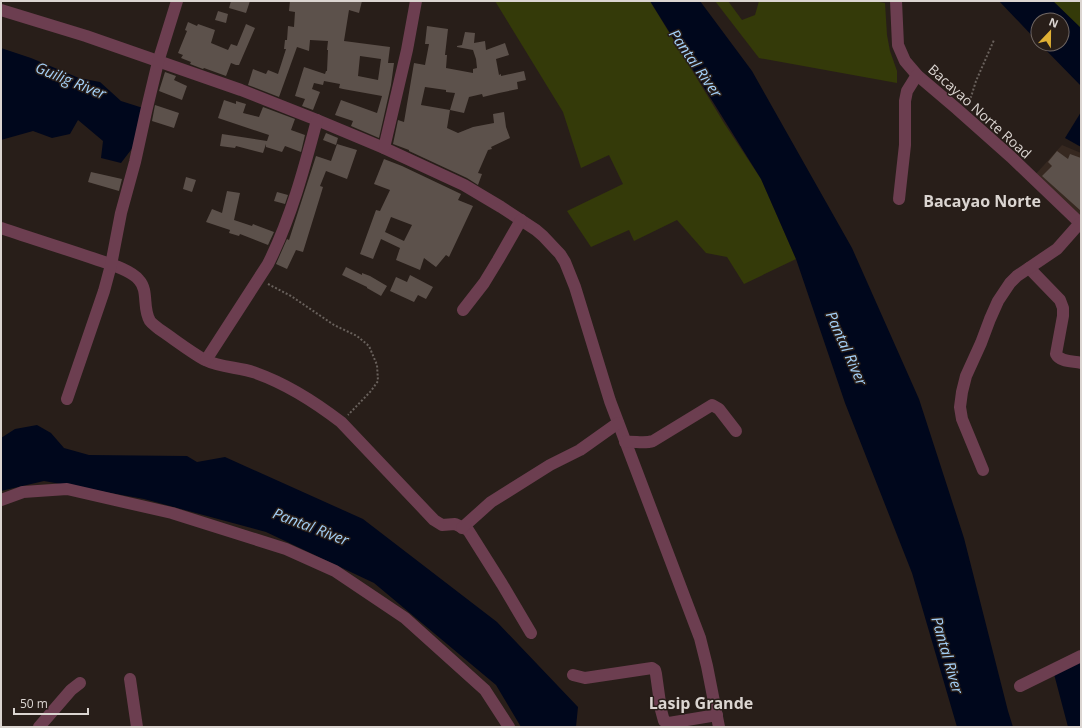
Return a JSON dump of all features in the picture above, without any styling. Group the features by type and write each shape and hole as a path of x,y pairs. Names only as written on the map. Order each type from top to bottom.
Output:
{"street":[{"path":"67,399 104,291 158,62 177,1"},
{"path":"384,148 407,50 416,1"},
{"name":"Bacayao Norte Road","path":"896,1 898,45 905,62 917,75 1010,157 1081,224"},
{"path":"1,10 86,36 241,90 317,120 384,148 464,185 522,220 543,236 554,247 565,262 575,287 610,401 700,638 719,727"},
{"path":"899,199 905,145 904,101 907,92 917,75"},
{"path":"206,360 268,264 276,247 290,214 304,170 317,120"},
{"path":"463,310 484,283 522,220"},
{"path":"983,470 962,418 960,407 966,376 998,301 1010,283 1017,276 1057,249 1081,224"},
{"path":"1,228 64,248 127,271 139,278 143,285 147,313 149,320 153,324 206,360 255,373 274,380 308,398 341,422 434,520 442,525 454,524 468,530 531,632"},
{"path":"1029,268 1060,300 1063,308 1063,316 1056,354 1062,359 1081,363"},
{"path":"625,442 638,441 647,443 712,405 718,409 736,431"},
{"path":"462,528 491,502 550,465 580,450 618,423"},
{"path":"1,500 23,492 67,489 172,513 286,550 335,571 405,618 485,690 509,727"},
{"path":"1020,686 1081,656"},
{"path":"573,675 585,678 652,668 655,670 656,674 664,721 669,723 717,715"},
{"path":"130,679 137,727"},
{"path":"39,727 71,690 80,683"}],"path":[{"path":"957,109 971,97 976,81 994,40"},
{"path":"258,278 291,296 334,325 357,336 368,346 377,365 378,381 371,391 341,422"}],"shaded area":[{"path":"1062,145 1081,153 1081,218 1035,175"}],"green space":[{"path":"495,1 650,1 724,123 761,179 796,259 744,284 727,257 706,253 677,220 634,241 629,230 591,247 567,211 623,184 609,155 581,168 563,112"},
{"path":"715,1 728,1 742,20 755,15 759,1 873,1 885,3 887,35 890,51 897,71 897,83 759,58"},
{"path":"1053,1 1081,1 1081,29 1070,18 1070,12 1064,12"}],"water":[{"name":"Pantal River","path":"650,1 700,1 752,71 852,248 919,399 964,538 1013,727 957,727 912,573 845,403 796,259 761,179"},
{"path":"999,1 1053,1 1064,12 1030,12 1030,34"},
{"path":"1070,17 1081,28 1081,86 1048,52 1070,52"},
{"name":"Guilig River","path":"1,48 31,58 79,78 100,82 121,101 143,108 134,146 121,163 101,158 103,141 78,120 70,134 52,138 33,131 1,140"},
{"path":"1081,112 1081,147 1065,138"},
{"name":"Pantal River","path":"37,425 51,433 64,448 89,455 187,456 197,462 225,457 363,519 497,622 578,707 576,727 521,727 496,685 374,583 266,532 144,499 44,481 1,491 1,438 15,429"},
{"path":"1081,660 1081,727 1068,727 1054,674"}],"building":[{"path":"231,1 250,1 246,13 229,8"},
{"path":"290,1 362,1 359,13 349,10 344,41 390,47 388,63 394,63 391,85 379,138 351,126 353,121 335,115 341,100 377,113 382,96 339,88 340,84 324,81 323,85 314,83 312,89 320,92 313,110 302,106 305,99 295,96 304,67 325,74 327,71 328,41 310,40 309,51 297,47 279,97 248,85 253,69 266,74 268,70 278,74 286,49 284,49 285,40 287,40 288,26 294,27 295,12 289,11","holes":["360,56 381,59 378,80 358,76"]},
{"path":"218,11 228,14 226,23 215,20"},
{"path":"188,22 197,26 198,24 215,30 211,43 228,50 231,44 237,46 246,24 255,28 239,65 231,63 226,76 190,64 191,62 181,58 183,55 178,53 187,31 185,30"},
{"path":"427,26 448,29 445,55 447,55 446,68 473,73 473,69 477,68 473,50 457,47 462,45 465,32 475,33 474,43 485,41 486,50 505,43 509,55 496,59 499,75 501,74 501,76 524,71 526,80 517,82 518,89 483,97 482,94 469,97 464,113 450,110 447,128 458,133 473,127 494,123 493,114 504,112 506,127 510,138 488,150 478,173 482,174 478,185 467,178 409,150 393,144 398,120 404,122 414,63 425,65 429,44 425,44","holes":["425,87 455,93 450,110 421,105"]},
{"path":"165,72 176,76 174,80 187,86 182,100 159,91"},
{"path":"224,100 236,104 236,101 246,104 243,113 259,117 263,107 295,119 291,130 305,135 301,152 285,146 282,152 266,147 266,144 263,153 236,146 235,148 220,146 222,134 267,141 269,135 218,118"},
{"path":"155,105 179,113 174,128 152,121"},
{"path":"326,133 338,138 336,145 323,140"},
{"path":"337,144 357,150 347,179 326,171 320,186 323,187 303,252 296,250 287,269 276,264 287,239 289,240 316,156 331,161"},
{"path":"1057,151 1068,159 1070,154 1081,158 1081,211 1042,176 1052,166 1048,162"},
{"path":"384,159 461,194 458,200 473,206 449,257 446,255 436,267 424,258 420,270 396,260 400,248 381,239 373,259 360,254 376,210 380,211 390,190 374,184","holes":["391,217 412,225 404,241 385,232"]},
{"path":"91,172 122,179 119,191 88,182"},
{"path":"186,177 196,180 192,192 183,189"},
{"path":"227,191 240,193 234,220 252,226 253,224 274,232 268,245 240,234 239,236 229,233 230,230 206,222 212,209 222,213"},
{"path":"277,192 288,195 285,204 274,201"},
{"path":"346,267 362,275 362,273 370,276 387,286 381,296 367,287 342,275"},
{"path":"410,275 433,287 426,299 418,295 414,302 390,291 396,277 407,282"}],"district":[{"name":"Bacayao Norte","path":"982,201"},
{"name":"Lasip Grande","path":"701,703"}]}
